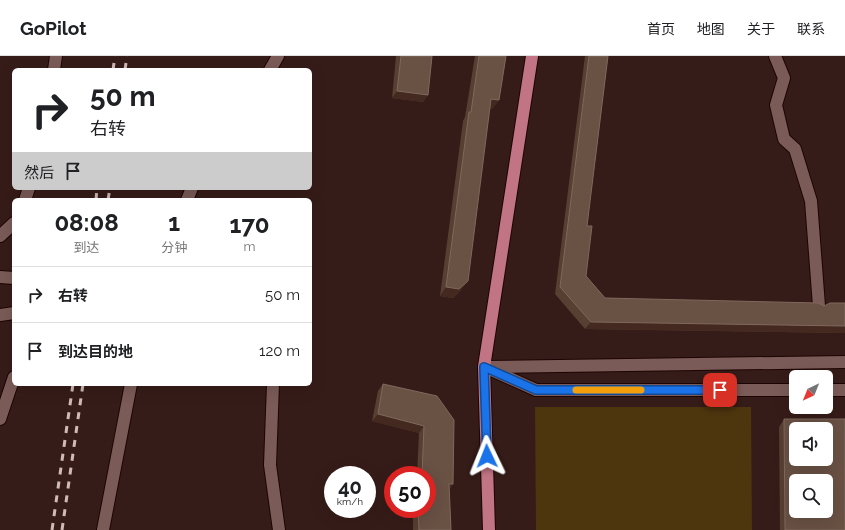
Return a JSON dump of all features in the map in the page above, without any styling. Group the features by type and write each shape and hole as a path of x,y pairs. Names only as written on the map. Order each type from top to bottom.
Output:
{"main road":[{"path":"489,530 484,367 532,56"}],"street":[{"path":"54,68 56,56"},
{"path":"271,68 278,56"},
{"path":"775,56 784,78 776,105 784,139 795,148 811,201 819,306"},
{"path":"0,236 12,225"},
{"path":"0,277 12,278"},
{"path":"0,314 12,313"},
{"path":"484,367 845,362"},
{"path":"484,367 536,390 789,390"},
{"path":"0,419 12,382"},
{"path":"103,530 131,386"},
{"path":"273,386 270,464 279,530"},
{"path":"833,390 845,390"}],"shaded area":[{"path":"535,407 751,407 752,530 536,530"}],"building":[{"path":"401,56 432,56 428,95 397,91"},
{"path":"479,56 506,56 499,100 491,99 468,281 459,289 446,287 469,112 471,112"},
{"path":"589,56 608,56 587,226 592,226 586,276 605,298 818,303 824,306 830,303 845,303 845,326 591,322 560,287"},
{"path":"383,384 437,396 454,420 453,484 449,484 451,530 419,530 418,518 436,518 436,466 422,466 424,426 378,414"},
{"path":"784,419 845,419 845,530 785,530"}],"railway":[{"path":"113,68 115,56"},
{"path":"125,68 127,56"},
{"path":"96,198 97,190"},
{"path":"108,198 110,190"},
{"path":"52,530 73,386"},
{"path":"62,530 83,386"}],"slow traffic":[{"path":"576,390 641,390"}],"route":[{"path":"487,456 484,367 536,390 720,390"}]}
